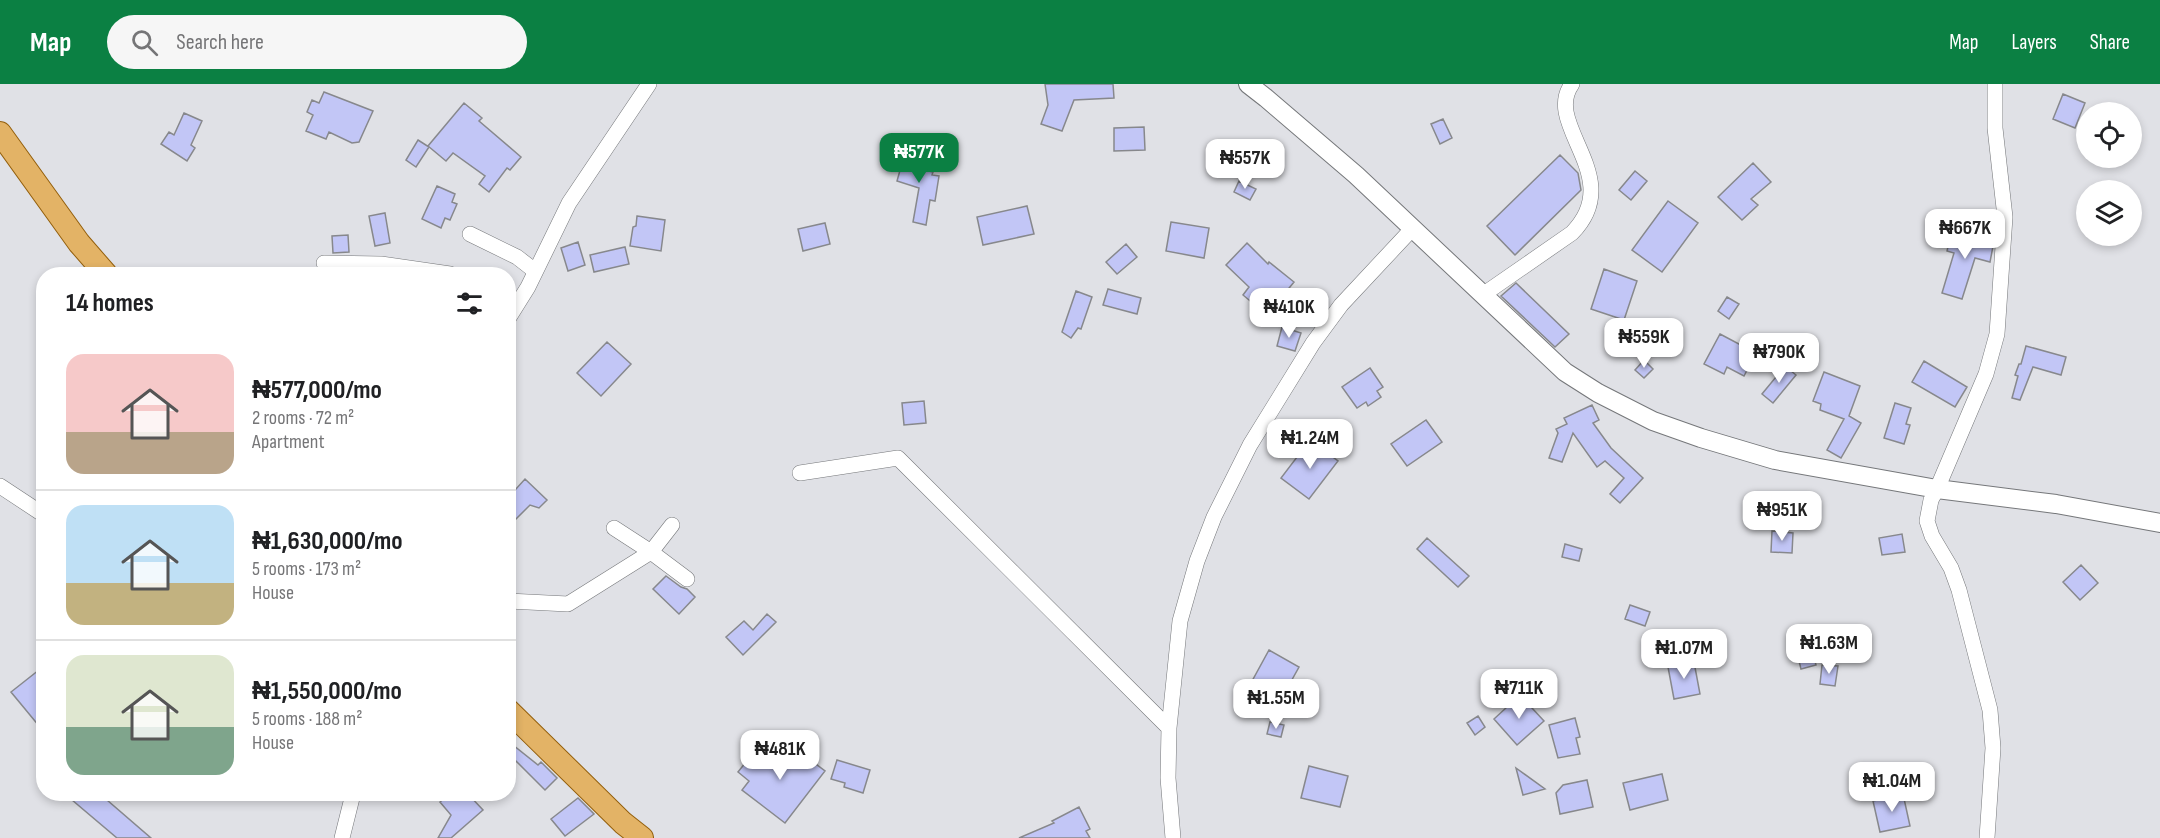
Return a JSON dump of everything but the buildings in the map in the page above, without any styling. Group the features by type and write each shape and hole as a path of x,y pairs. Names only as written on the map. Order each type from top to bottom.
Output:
{"main road":[{"path":"0,133 79,243 100,267"},
{"path":"516,718 623,823 642,838"}],"street":[{"path":"516,301 535,271 568,203 649,84"},
{"path":"1248,84 1347,168 1565,372 1598,393 1653,421 1775,460 1937,489 2056,504 2160,523"},
{"path":"1484,294 1572,233 1583,222 1589,208 1592,192 1591,177 1565,109 1566,92 1572,84"},
{"path":"1988,838 1993,748 1990,710 1959,590 1951,568 1932,536 1927,521 1930,500 1937,489 1986,374 1997,334 2005,216 1995,128 1995,84"},
{"path":"1173,838 1168,778 1169,728 1180,621 1197,561 1214,517 1250,445 1313,343 1341,305 1412,229"},
{"path":"470,234 517,257 535,271"},
{"path":"324,263 381,264 402,267"},
{"path":"800,473 898,458 1169,728"},
{"path":"0,486 36,510"},
{"path":"516,601 568,604 651,552 672,525"},
{"path":"614,528 687,579"},
{"path":"342,838 351,801"}]}
